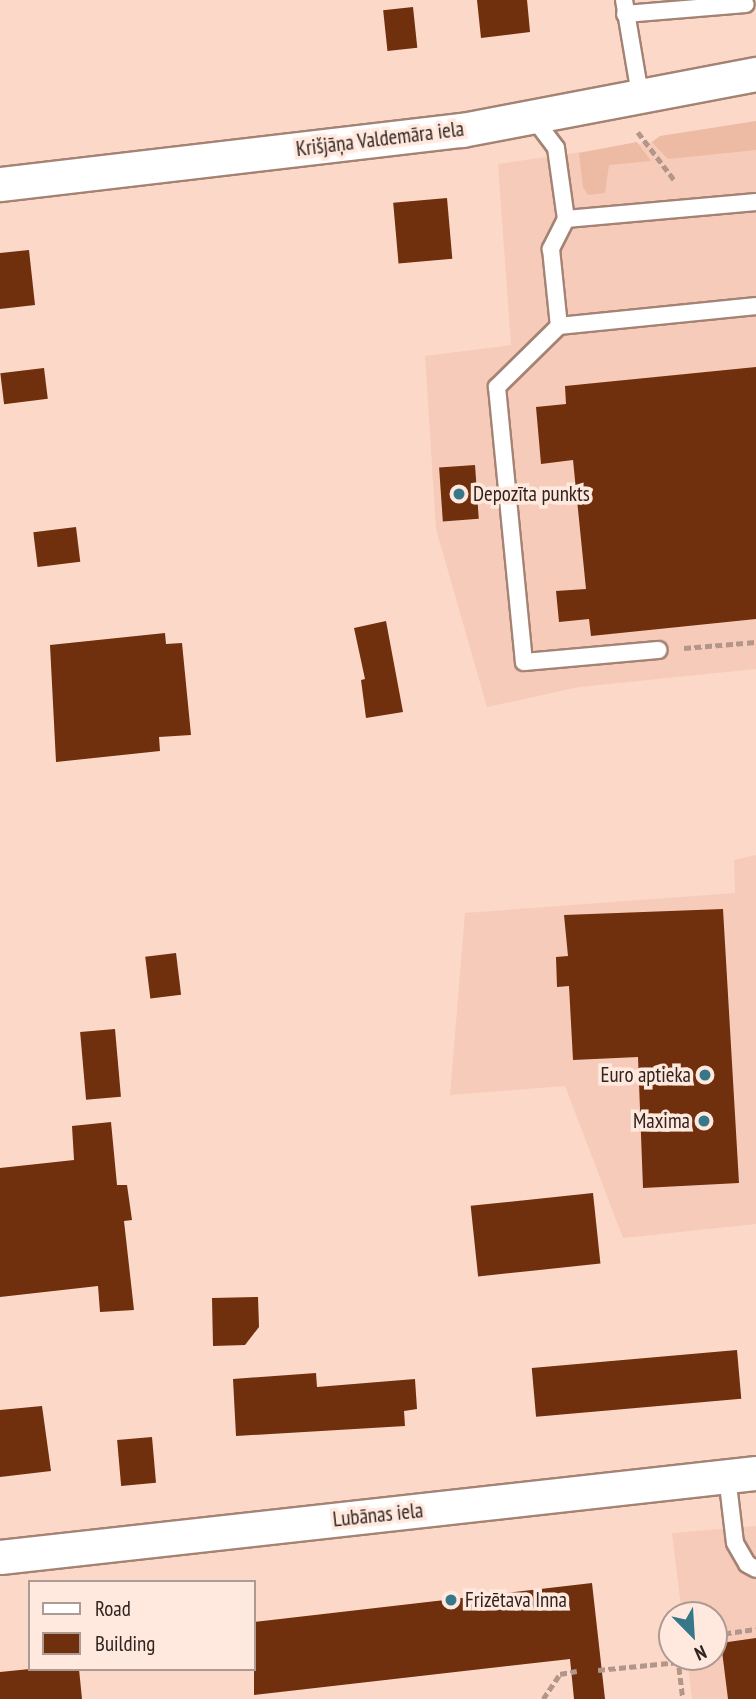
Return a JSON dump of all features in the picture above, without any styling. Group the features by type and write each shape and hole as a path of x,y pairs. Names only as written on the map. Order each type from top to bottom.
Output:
{"street":[{"name":"Krišjāņa Valdemāra iela","path":"0,184 462,130 756,74"},
{"name":"Lubānas iela","path":"0,1557 741,1474"}],"lane":[{"path":"640,94 624,7 746,4"},
{"path":"532,116 556,148 566,219 551,249 559,326"},
{"path":"566,219 756,202"},
{"path":"658,650 524,662 497,387 559,326 756,306"},
{"path":"741,1474 735,1543 747,1564 756,1569"}],"path":[{"path":"638,132 695,208"},
{"path":"658,650 756,642"},
{"path":"728,1632 756,1629"},
{"path":"598,1670 658,1663"},
{"path":"543,1699 560,1674 577,1671"},
{"path":"680,1671 683,1699"}],"shaded area":[{"path":"756,121 756,150 668,159 652,142 660,136"},
{"path":"756,127 756,669 579,687 487,707 436,529 425,356 511,345 498,164"},
{"path":"637,142 651,161 609,165 605,193 588,195 583,187 579,153"},
{"path":"756,855 756,1224 623,1238 565,1086 450,1095 465,913 735,893 734,860"},
{"path":"756,1526 756,1699 692,1699 689,1671 728,1671 728,1601 680,1601 672,1533"}],"building":[{"path":"477,0 527,0 530,32 481,38"},
{"path":"413,7 417,48 387,51 383,10"},
{"path":"447,198 452,259 399,263 393,203"},
{"path":"29,250 35,305 0,309 0,253"},
{"path":"756,367 756,619 591,636 589,619 559,622 556,591 586,589 573,460 541,464 536,407 566,404 565,386"},
{"path":"44,368 48,399 4,404 0,373"},
{"name":"Depozīta punkts","path":"475,465 479,519 443,521 439,468"},
{"path":"76,527 80,562 38,567 33,532"},
{"path":"386,621 403,712 366,718 361,680 365,679 354,628"},
{"path":"165,633 166,644 182,643 191,735 159,737 160,751 56,762 50,645"},
{"path":"723,909 739,1183 643,1188 638,1057 573,1060 569,986 557,987 556,957 568,956 564,915"},
{"path":"176,953 181,995 150,998 145,957"},
{"path":"115,1029 121,1097 86,1100 80,1032"},
{"path":"111,1122 117,1185 127,1185 132,1220 124,1221 134,1310 100,1312 98,1286 0,1297 0,1168 74,1160 72,1126"},
{"path":"593,1193 600,1264 478,1276 471,1206"},
{"path":"258,1297 259,1327 245,1345 213,1346 212,1298"},
{"path":"737,1350 741,1399 536,1417 532,1368"},
{"path":"316,1373 317,1387 415,1379 417,1409 404,1411 405,1426 236,1436 233,1379"},
{"path":"42,1406 51,1471 0,1477 0,1410"},
{"path":"152,1437 156,1483 121,1486 117,1440"},
{"path":"592,1583 605,1699 574,1699 570,1659 254,1695 256,1622"},
{"path":"756,1638 756,1699 728,1699 724,1671 728,1671 728,1642"},
{"path":"28,1669 79,1671 82,1699 0,1699 0,1672"}],"place":[{"name":"Depozīta punkts","path":"459,494"},
{"name":"Euro aptieka","path":"705,1075"},
{"name":"Maxima","path":"704,1121"},
{"name":"Frizētava Inna","path":"451,1600"}]}
